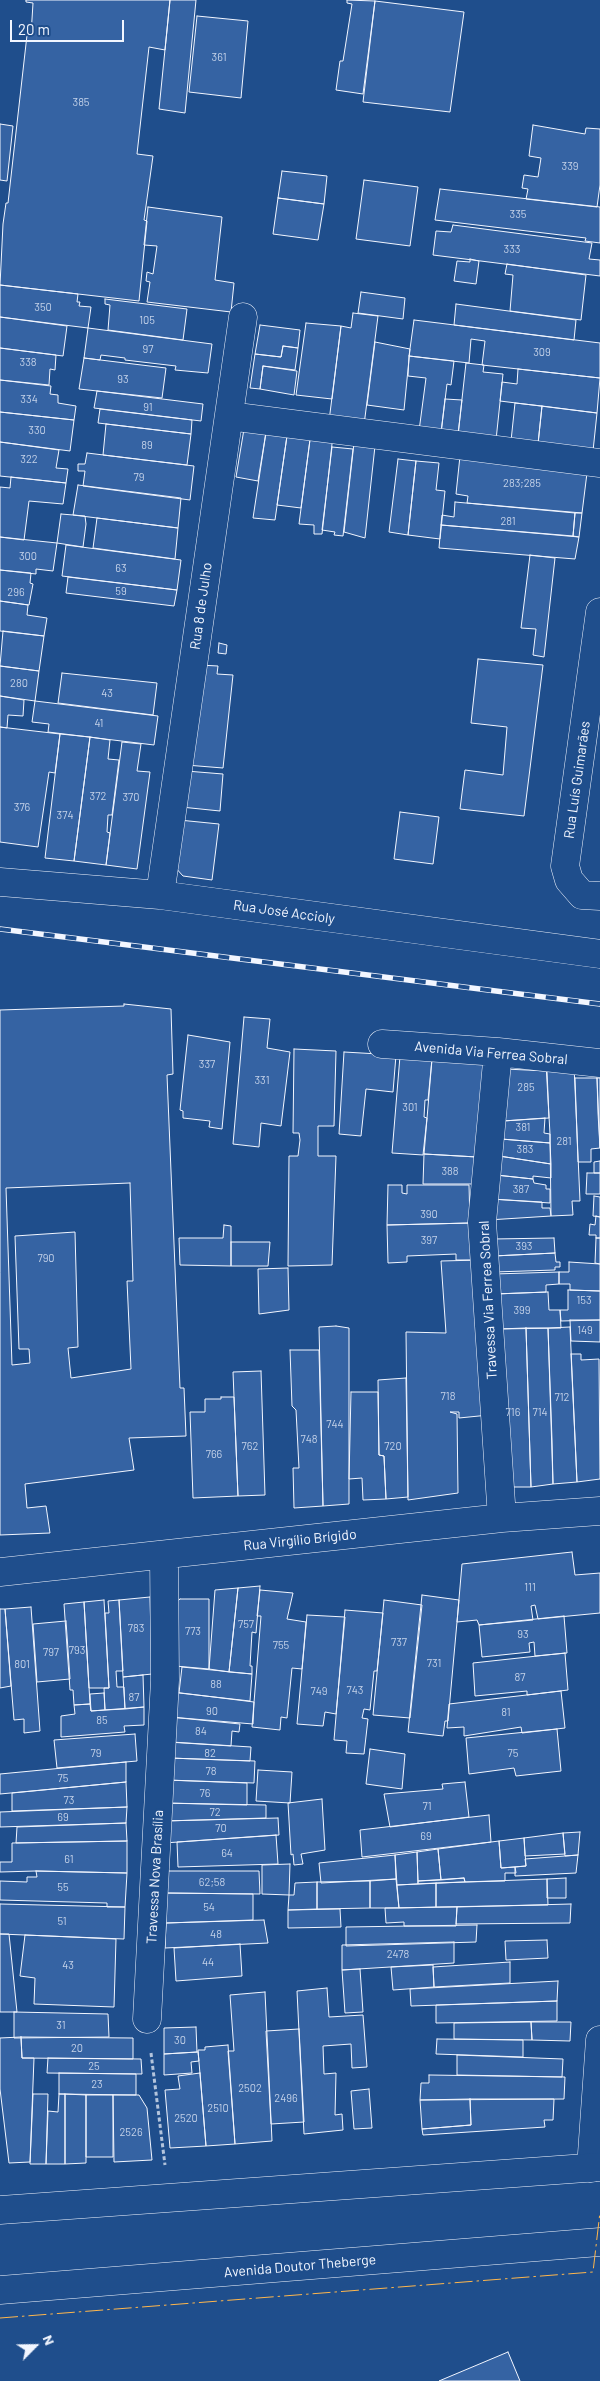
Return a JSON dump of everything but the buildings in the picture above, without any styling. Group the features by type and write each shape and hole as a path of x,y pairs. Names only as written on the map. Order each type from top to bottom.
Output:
{"street":[{"name":"Rua 8 de Julho","path":"160,896 243,317"},
{"path":"228,416 600,463"},
{"name":"Rua Luís Guimarães","path":"600,612 565,866 569,880 582,894 600,896"},
{"name":"Rua José Accioly","path":"0,882 160,896 600,954"},
{"name":"Avenida Via Ferrea Sobral","path":"382,1044 498,1052 600,1063"},
{"name":"Travessa Via Ferrea Sobral","path":"498,1052 482,1222 502,1518"},
{"name":"Rua Virgílio Brígido","path":"0,1572 164,1556 502,1518 600,1510"},
{"name":"Travessa Nova Brasília","path":"147,2019 164,1680 164,1556"},
{"path":"0,2210 596,2167 600,2040"},
{"name":"Avenida Doutor Theberge","path":"0,2290 600,2242"}],"path":[{"path":"147,2019 169,2198"}],"railway":[{"path":"0,929 600,1004"}],"power":[{"path":"0,2318 593,2272 600,2212"}]}
